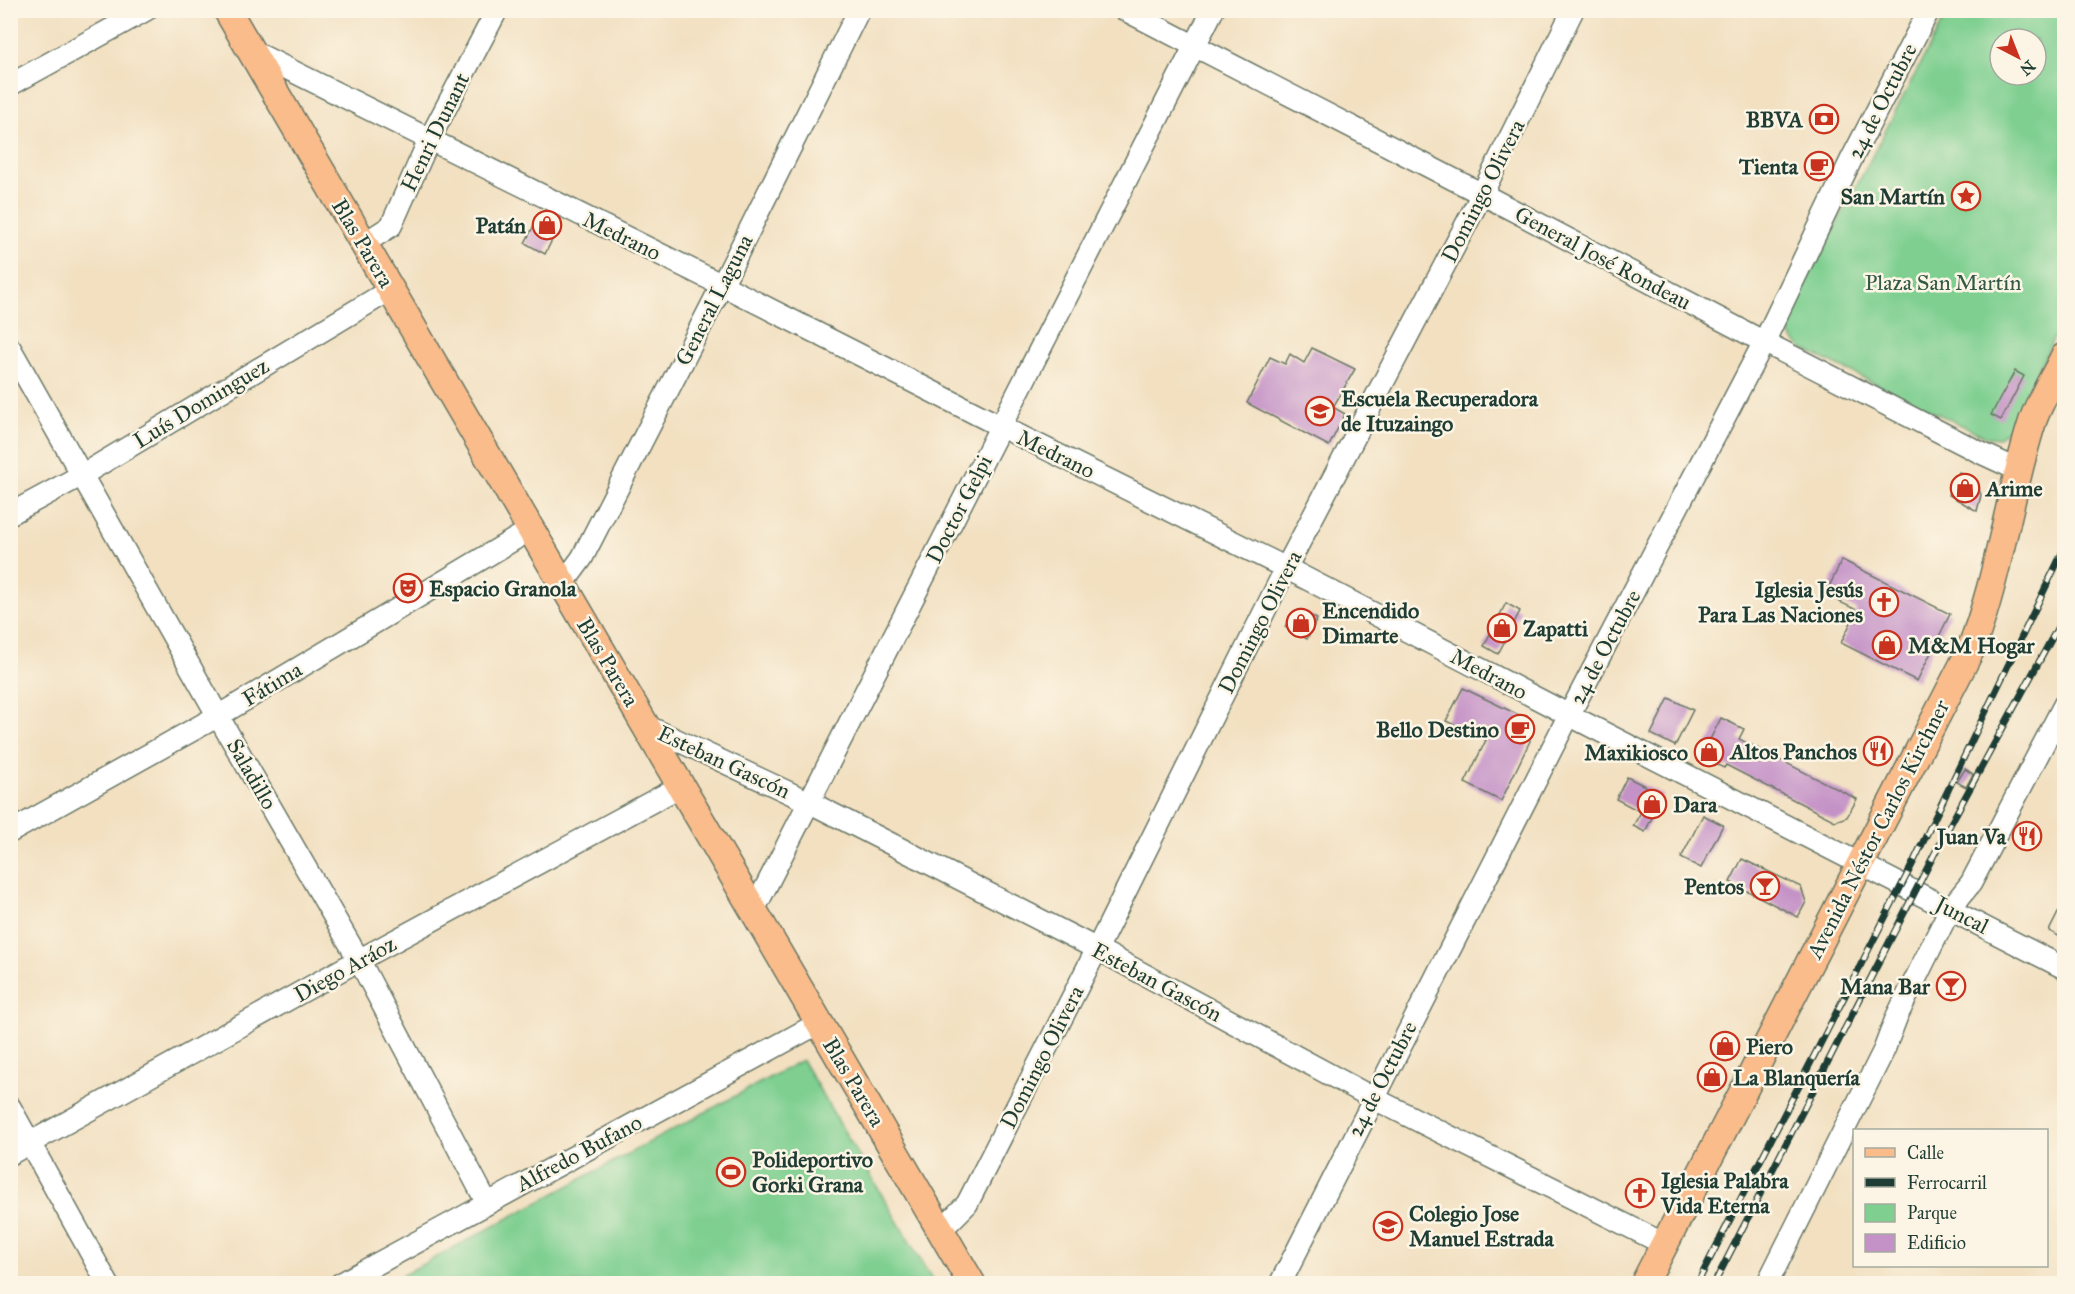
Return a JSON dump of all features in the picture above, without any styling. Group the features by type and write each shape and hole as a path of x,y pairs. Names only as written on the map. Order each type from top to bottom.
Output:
{"main road":[{"name":"Blas Parera","path":"227,10 972,1284"},
{"name":"Avenida Néstor Carlos Kirchner","path":"1644,1284 1970,651 1983,618 2018,470 2033,420 2064,357"}],"street":[{"path":"10,85 146,10"},
{"name":"Henri Dunant","path":"363,244 391,226 429,140 497,10"},
{"name":"General Laguna","path":"562,585 582,558 859,10"},
{"name":"General José Rondeau","path":"1125,10 1764,342 1970,448 2018,470"},
{"name":"Doctor Gelpi","path":"753,912 1002,428 1213,10"},
{"name":"Domingo Olivera","path":"941,1230 967,1204 1097,949 1286,568 1482,194 1573,10"},
{"name":"24 de Octubre","path":"1280,1284 1569,715 1764,342 1852,158 1929,10"},
{"name":"Medrano","path":"250,50 1286,568 1859,863"},
{"name":"Luís Dominguez","path":"10,514 82,475 390,290"},
{"name":"Saladillo","path":"10,348 359,960 487,1203"},
{"name":"Fátima","path":"10,832 218,716 530,530"},
{"path":"1767,1284 1884,1050 1898,1016 1957,912 2064,705"},
{"name":"Esteban Gascón","path":"647,726 809,802 1097,949 1373,1098 1664,1244"},
{"name":"Diego Aráoz","path":"10,1154 359,960 681,786"},
{"name":"Juncal","path":"1859,863 2064,968"},
{"name":"Alfredo Bufano","path":"340,1284 819,1023"},
{"path":"10,1107 108,1284"}],"green space":[{"name":"Plaza San Martín","path":"1948,11 2064,11 2064,318 2008,430 1998,438 1986,437 1805,350 1792,339 1788,325 1790,313"},
{"name":"Polideportivo Gorki Grana","path":"802,1060 934,1283 388,1283"}],"building":[{"path":"539,216 559,226 545,254 525,243"},
{"path":"1312,348 1355,369 1333,407 1345,414 1329,446 1247,403 1270,357 1285,364 1290,354 1304,363"},
{"path":"2015,371 2024,376 2001,420 1991,415"},
{"name":"Arime","path":"1959,472 1976,481 1981,495 1977,511 1949,495"},
{"path":"1842,560 1950,614 1917,681 1841,643 1857,610 1825,595"},
{"name":"Zapatti","path":"1506,603 1520,611 1498,654 1484,646"},
{"name":"Encendido Dimarte","path":"1300,610 1317,619 1307,639 1285,627 1292,613"},
{"path":"1463,688 1527,719 1530,741 1501,801 1465,783 1486,740 1446,721"},
{"path":"1669,698 1693,710 1675,746 1651,734"},
{"path":"1721,718 1744,729 1739,739 1857,799 1847,817 1835,821 1726,765 1724,768 1701,757"},
{"path":"1965,769 1973,774 1966,787 1957,782"},
{"path":"1627,777 1663,795 1645,832 1633,826 1641,812 1616,799"},
{"path":"1703,815 1723,825 1701,868 1681,858"},
{"path":"1742,859 1801,887 1806,902 1798,917 1730,882"},
{"path":"2064,901 2064,939 2049,931"}],"railway":[{"path":"1697,1284 1912,865 2064,549"},
{"path":"1714,1284 1939,845 2064,616"}],"place":[{"name":"BBVA","path":"1824,119"},
{"name":"Tienta","path":"1819,166"},
{"name":"San Martín","path":"1966,196"},
{"name":"Patán","path":"547,225"},
{"name":"Escuela Recuperadora de Ituzaingo","path":"1320,411"},
{"name":"Arime","path":"1965,488"},
{"name":"Espacio Granola","path":"408,588"},
{"name":"Iglesia Jesús Para Las Naciones","path":"1884,602"},
{"name":"Encendido Dimarte","path":"1301,623"},
{"name":"Zapatti","path":"1502,628"},
{"name":"M&M Hogar","path":"1887,645"},
{"name":"Bello Destino","path":"1520,729"},
{"name":"Altos Panchos","path":"1878,751"},
{"name":"Maxikiosco","path":"1709,752"},
{"name":"Dara","path":"1652,804"},
{"name":"Juan Va","path":"2027,836"},
{"name":"Pentos","path":"1765,886"},
{"name":"Mana Bar","path":"1951,986"},
{"name":"Piero","path":"1725,1046"},
{"name":"La Blanquería","path":"1712,1077"},
{"name":"Polideportivo Gorki Grana","path":"731,1172"},
{"name":"Iglesia Palabra Vida Eterna","path":"1640,1193"},
{"name":"Colegio Jose Manuel Estrada","path":"1388,1226"}]}
